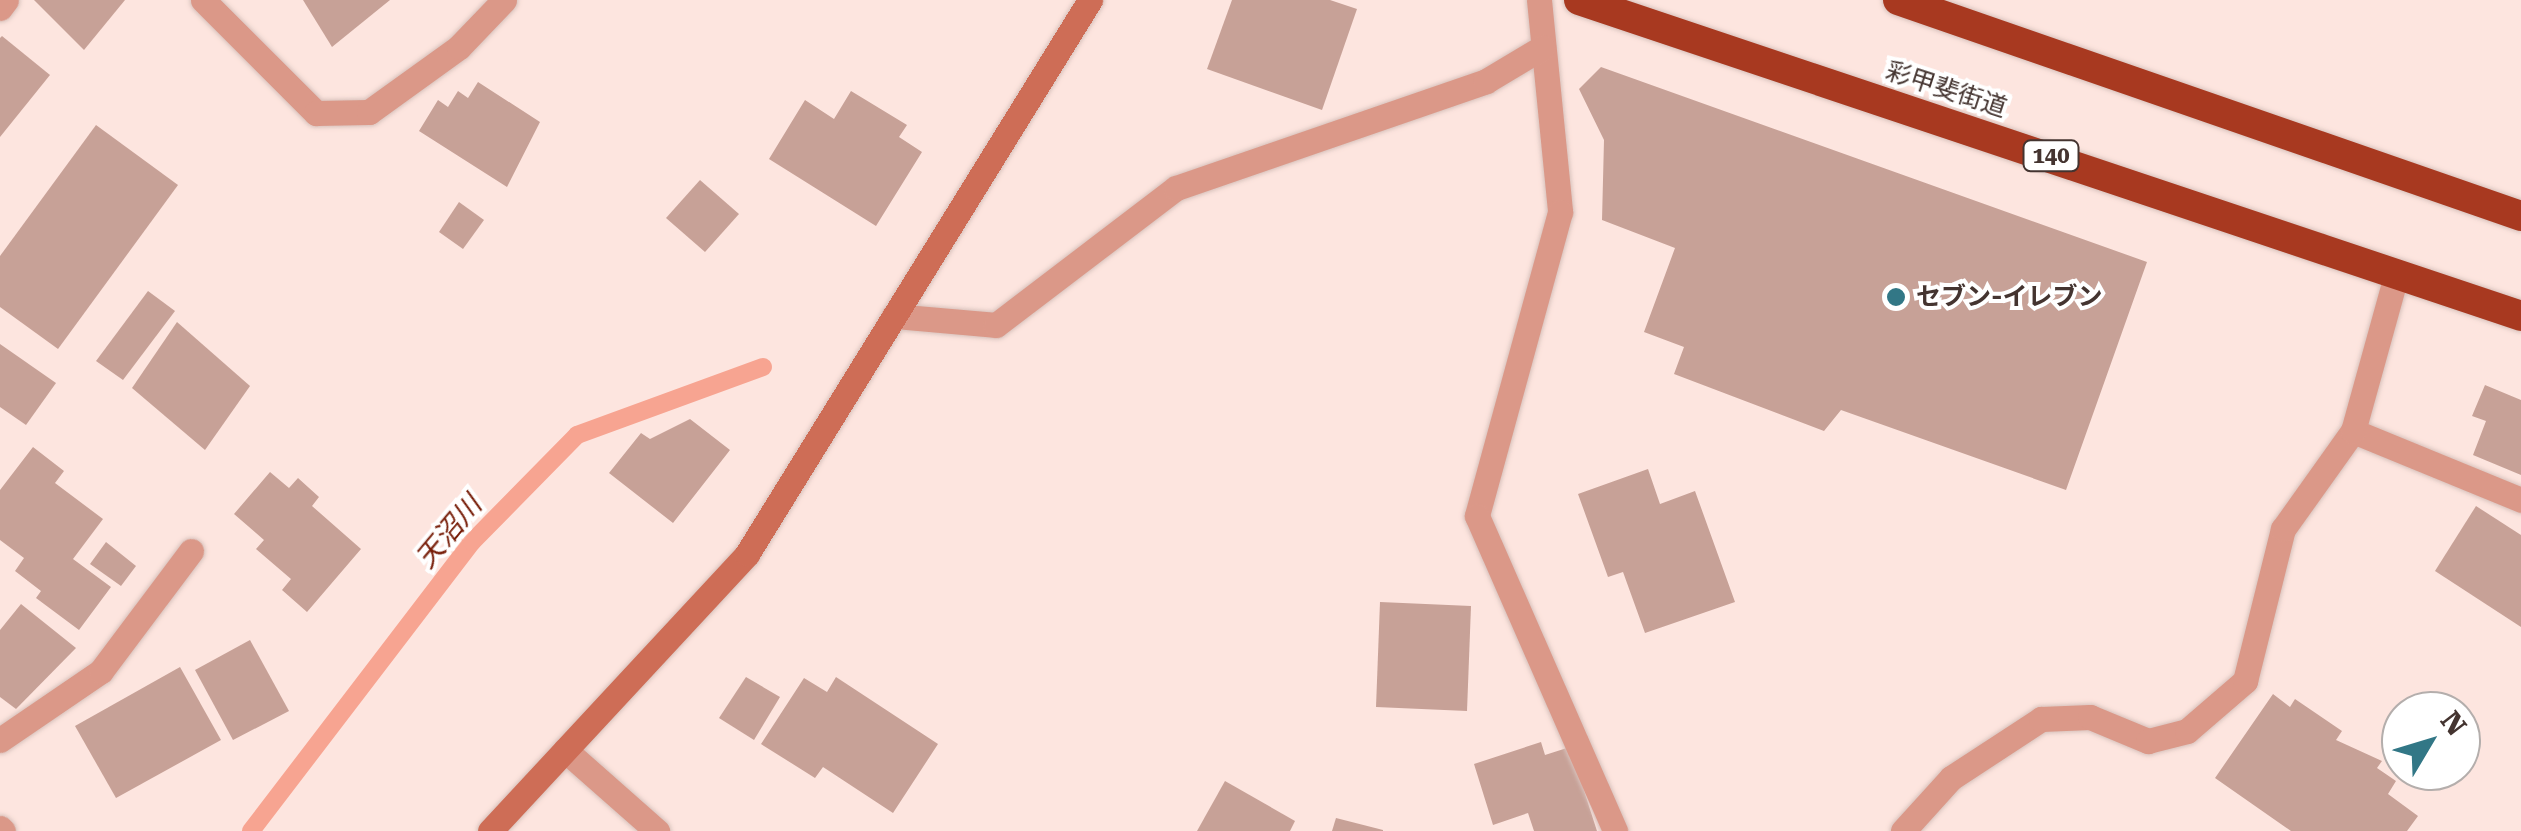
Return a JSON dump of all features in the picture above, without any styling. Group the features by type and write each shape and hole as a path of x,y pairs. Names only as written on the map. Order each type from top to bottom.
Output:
{"highway":[{"name":"彩甲斐街道","path":"1579,0 2521,316"},
{"path":"1898,0 2521,216"}],"street":[{"path":"0,8 6,0"},
{"path":"203,0 316,113 369,112 458,47 504,0"},
{"path":"490,831 746,554 1090,0"},
{"path":"1539,0 1560,212 1477,516 1615,831"},
{"path":"894,316 996,325 1176,188 1486,81 1544,47"},
{"path":"1903,831 1951,778 2041,719 2090,717 2148,741 2187,731 2245,681 2283,530 2353,431 2397,272"},
{"path":"2353,431 2521,500"},
{"path":"0,740 100,671 191,550"},
{"path":"564,750 657,831"}],"building":[{"path":"34,0 125,0 84,50"},
{"path":"303,0 390,0 332,47"},
{"path":"1232,0 1330,0 1357,9 1322,110 1207,69"},
{"path":"0,38 50,75 0,137"},
{"name":"セブン-イレブン","path":"1601,67 2147,262 2066,490 1841,410 1824,431 1674,374 1684,347 1644,332 1675,248 1602,220 1604,140 1579,89"},
{"path":"478,82 540,122 507,187 419,131 438,100 448,107 458,91 468,98"},
{"path":"851,91 907,125 899,137 922,152 876,226 769,159 805,100 834,119"},
{"path":"96,125 178,185 58,349 0,307 0,256"},
{"path":"700,180 739,214 705,252 666,218"},
{"path":"459,202 484,220 463,249 439,232"},
{"path":"148,291 175,311 123,380 96,361"},
{"path":"177,322 250,386 205,450 132,388"},
{"path":"0,344 56,383 26,425 0,407"},
{"path":"2485,385 2521,400 2521,475 2473,455 2486,421 2472,416"},
{"path":"690,419 730,450 673,523 609,473 641,433 650,439"},
{"path":"33,447 64,471 55,483 103,519 73,559 111,587 79,630 36,598 41,591 15,571 24,558 0,540 0,490"},
{"path":"1648,469 1660,504 1695,491 1735,602 1645,633 1623,572 1608,577 1578,494"},
{"path":"270,472 289,488 298,478 319,497 312,506 361,549 307,612 282,590 291,579 256,549 264,540 234,514"},
{"path":"2476,506 2521,535 2521,627 2435,571"},
{"path":"106,542 136,566 121,586 90,564"},
{"path":"1380,602 1471,606 1467,711 1376,707"},
{"path":"21,604 76,648 16,709 0,697 0,630"},
{"path":"250,640 289,711 233,740 195,670"},
{"path":"180,667 221,740 116,798 75,726"},
{"path":"746,677 780,697 754,740 719,718"},
{"path":"836,677 938,744 893,813 823,767 815,778 761,744 804,678 827,692"},
{"path":"2273,694 2290,707 2295,699 2342,731 2336,740 2381,761 2377,768 2381,771 2381,791 2390,791 2388,794 2418,816 2407,831 2291,831 2215,778"},
{"path":"1541,742 1545,755 1570,747 1597,831 1534,831 1528,813 1493,825 1474,764"},
{"path":"1225,781 1295,821 1290,831 1197,831"},
{"path":"1336,818 1383,830 1383,831 1332,831"}],"waterway":[{"name":"天沼川","path":"251,831 472,542 577,435 763,367"}],"place":[{"name":"セブン-イレブン","path":"1896,297"}]}
